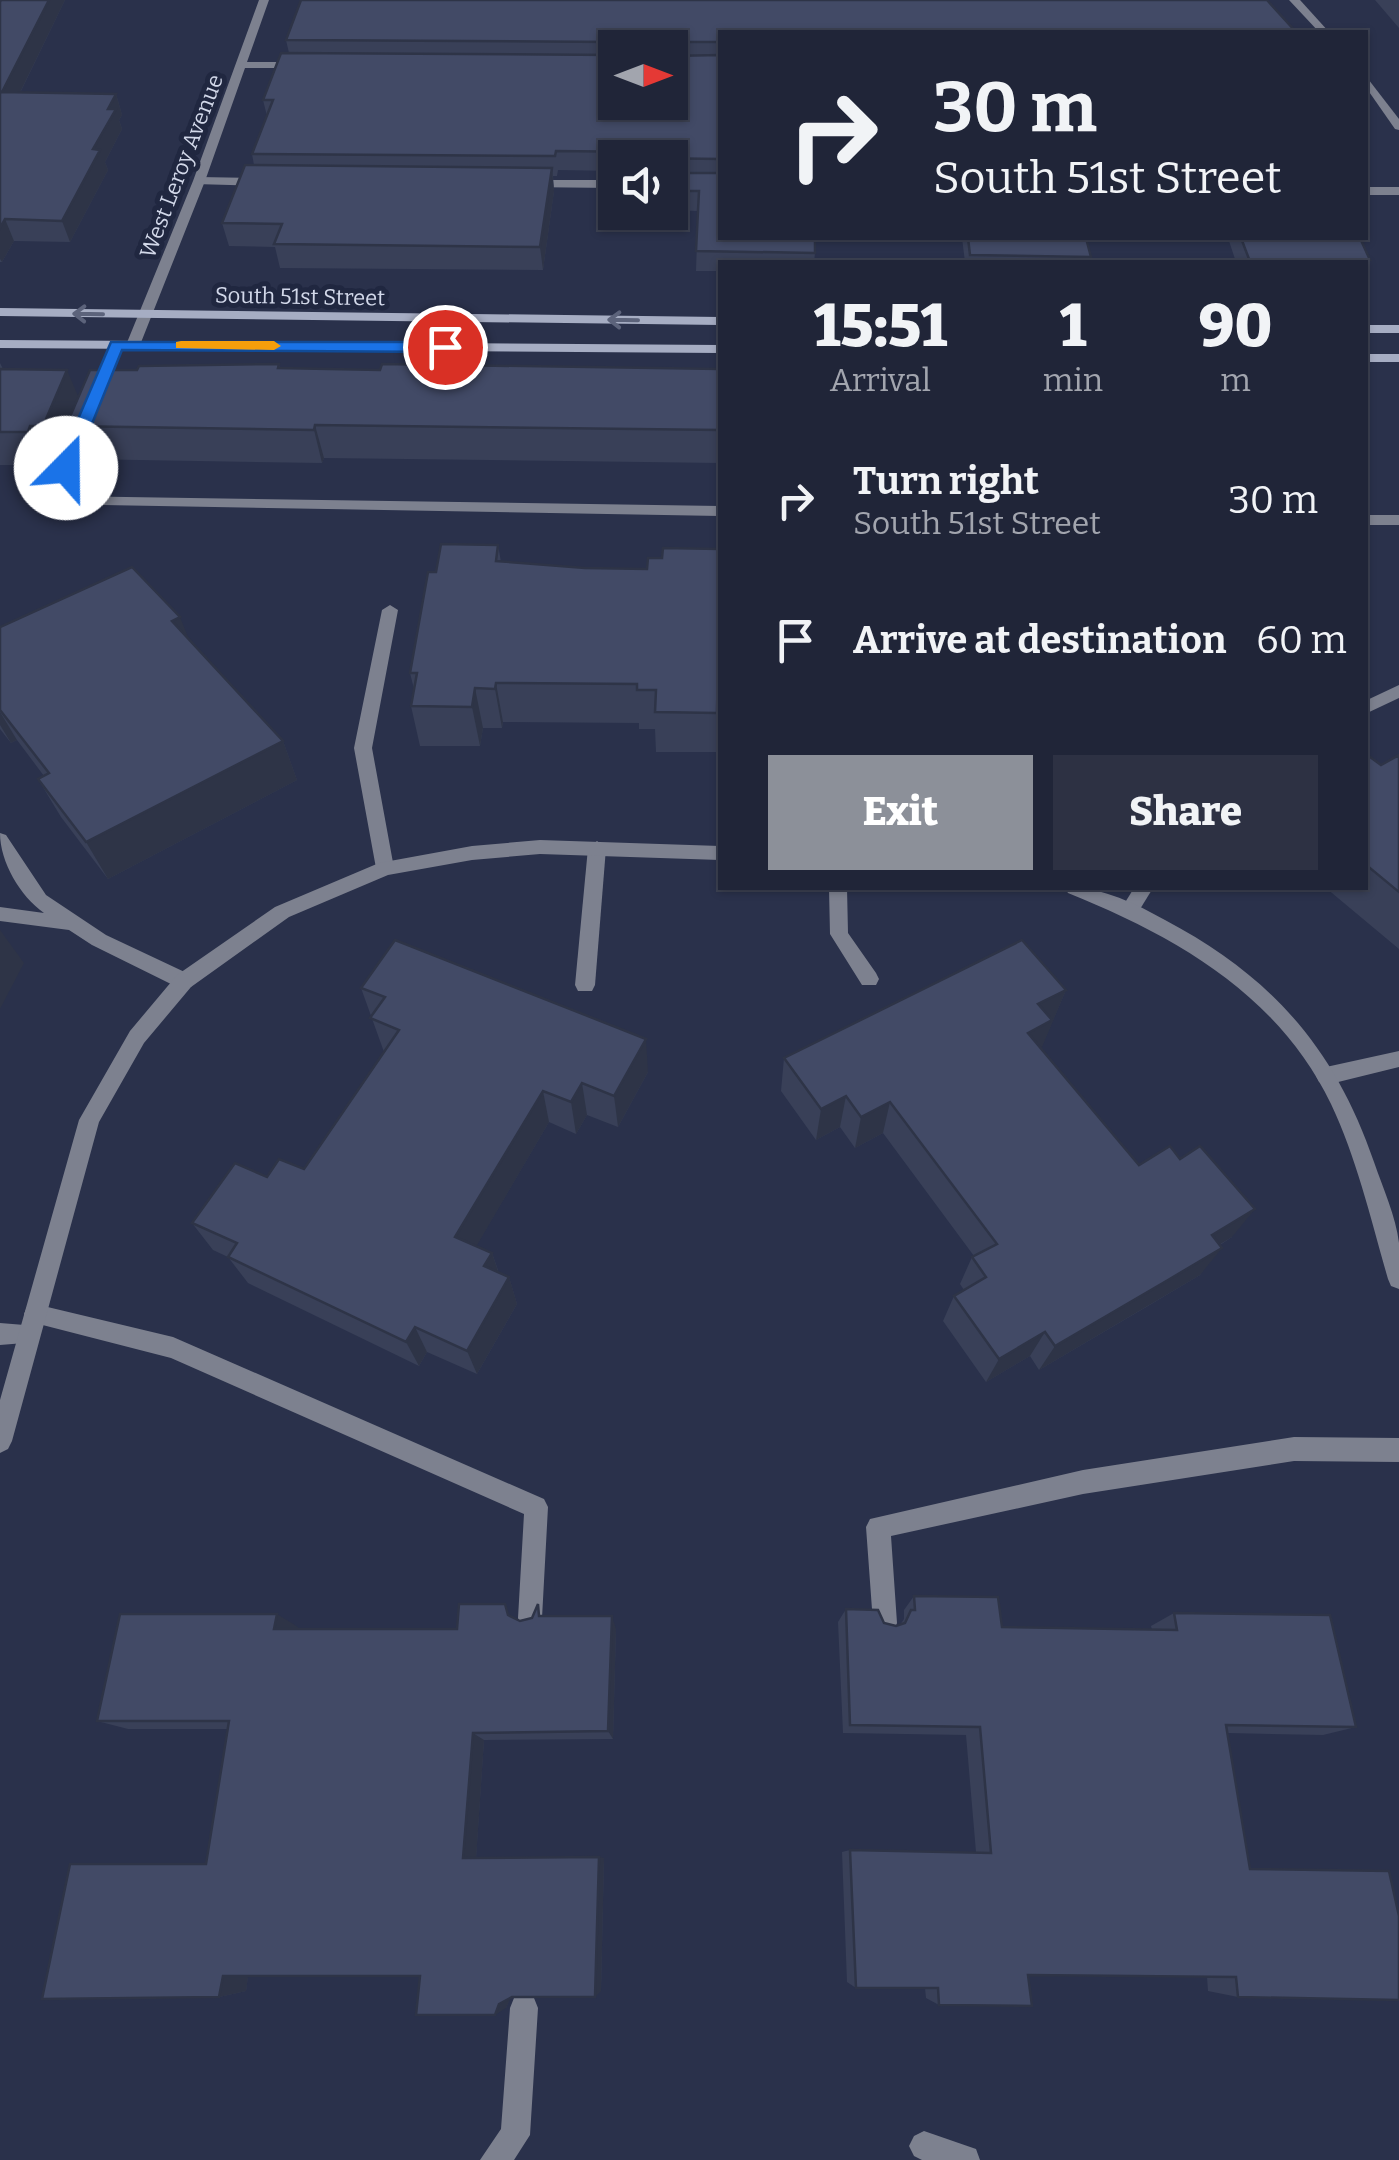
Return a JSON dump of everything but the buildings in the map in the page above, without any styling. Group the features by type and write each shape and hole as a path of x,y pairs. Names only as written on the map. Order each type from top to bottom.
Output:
{"street":[{"name":"West Leroy Avenue","path":"264,0 199,181 145,314 125,345 52,501 718,510"},
{"path":"1294,0 1322,30"},
{"path":"240,65 309,65"},
{"path":"1368,82 1399,127"},
{"path":"199,181 269,182"},
{"path":"519,184 598,184"},
{"path":"1368,190 1399,191"},
{"name":"South 51st Street","path":"0,312 718,321"},
{"path":"1368,329 1399,329"},
{"name":"South 51st Street","path":"0,344 718,349"},
{"path":"1368,358 1399,358"},
{"path":"1368,520 1399,520"},
{"path":"385,868 363,748 390,610"},
{"path":"1368,706 1399,691"},
{"path":"0,840 40,900 99,940 184,980"},
{"path":"0,1441 89,1120 137,1037 184,980 282,912 385,868 472,852 540,847 718,853"},
{"path":"584,986 597,848"},
{"path":"838,890 839,934 868,980"},
{"path":"1079,890 1130,909 1210,951 1273,1005 1326,1076 1366,1166 1399,1279"},
{"path":"1130,909 1143,890"},
{"path":"0,914 74,924"},
{"path":"1326,1076 1399,1059"},
{"path":"0,1334 32,1324 173,1348 536,1507 530,1618"},
{"path":"884,1623 878,1526 1083,1482 1294,1448 1399,1450"},
{"path":"495,2160 515,2135 524,2008"},
{"path":"924,2146 966,2160"}],"slow traffic":[{"path":"181,345 274,346"}],"route":[{"path":"66,468 116,345 445,347"}]}
